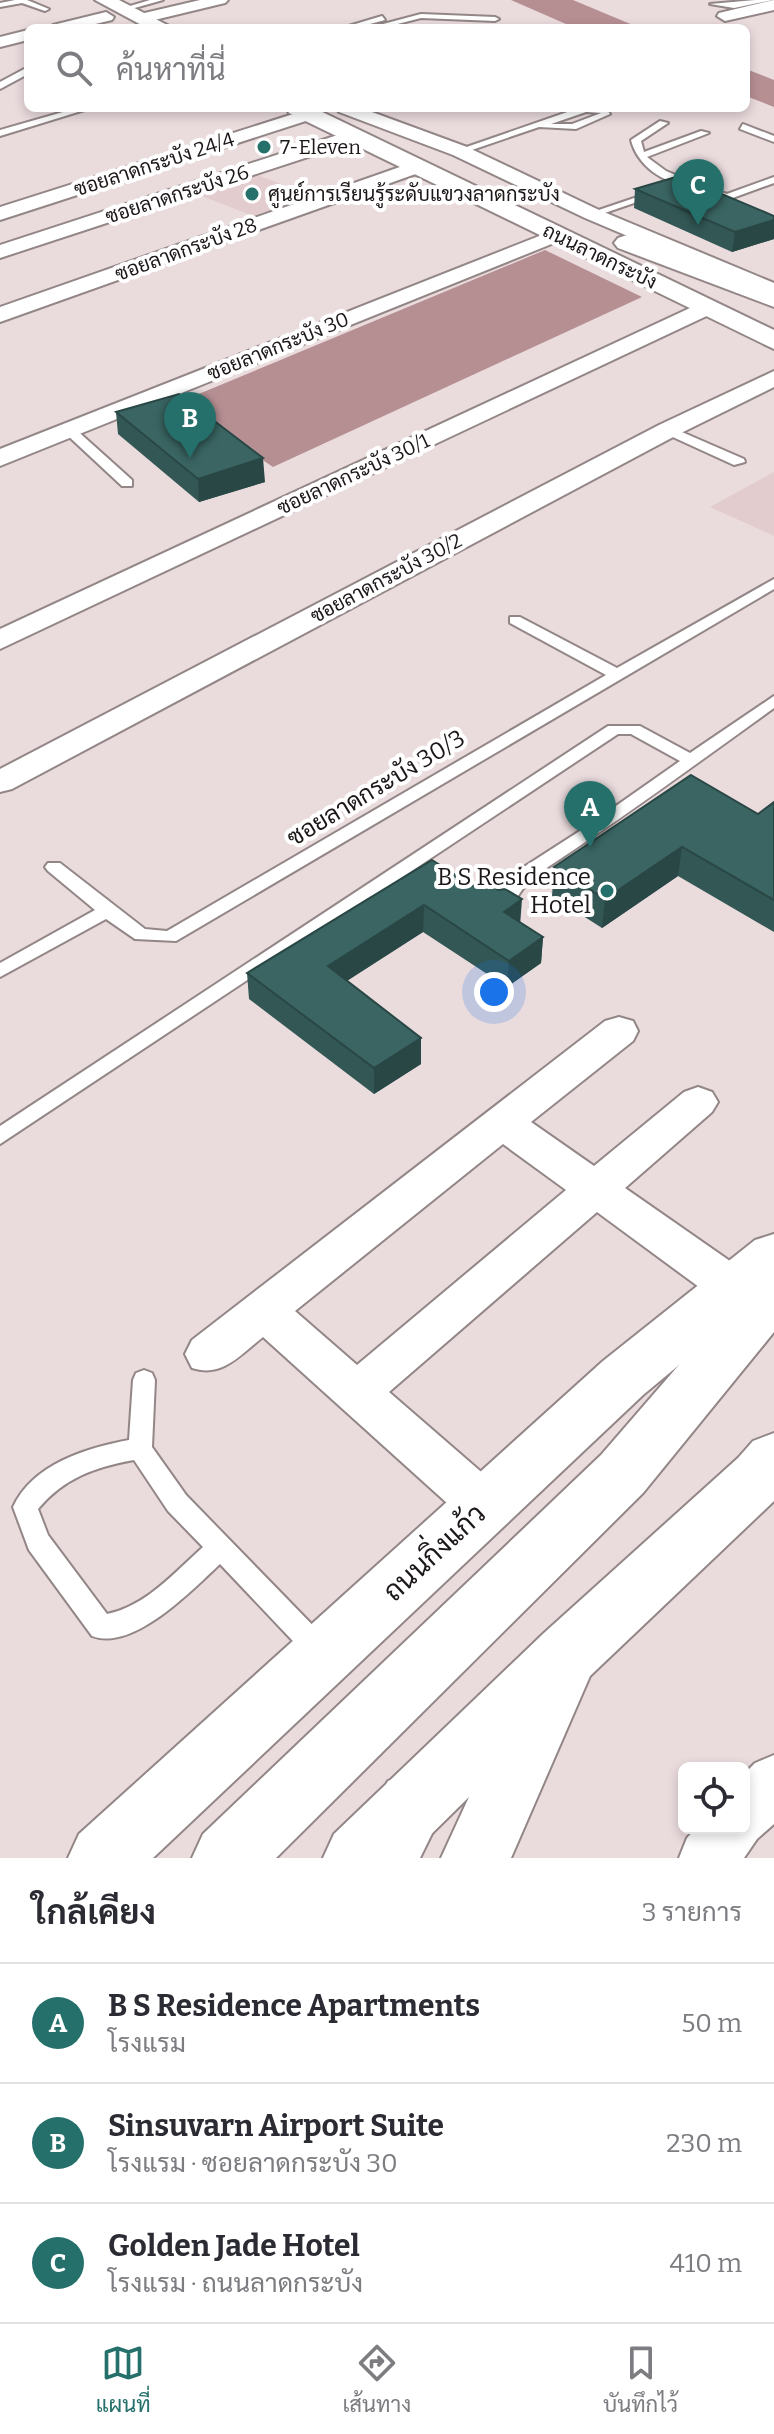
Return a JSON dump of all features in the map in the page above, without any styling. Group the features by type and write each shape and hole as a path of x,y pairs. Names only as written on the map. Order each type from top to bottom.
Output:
{"main road":[{"path":"82,6 151,24"},
{"name":"ถนนลาดกระบัง","path":"305,112 774,341"},
{"name":"ถนนลาดกระบัง","path":"342,112 774,314"},
{"path":"627,243 774,299"},
{"path":"227,1858 622,1474 761,1278"},
{"name":"ถนนกิ่งแก้ว","path":"103,1858 623,1378 761,1278"},
{"path":"358,1858 397,1831 567,1655 769,1468"},
{"path":"476,1858 567,1655"}],"street":[{"path":"77,24 121,14 220,0"},
{"path":"720,10 774,5"},
{"path":"0,42 24,36"},
{"name":"ซอยลาดกระบัง 24/4","path":"0,214 300,112"},
{"path":"356,112 452,148 592,214 774,291"},
{"name":"ซอยลาดกระบัง 26","path":"0,252 353,136"},
{"name":"ซอยลาดกระบัง 28","path":"0,315 417,167"},
{"name":"ซอยลาดกระบัง 30","path":"0,458 557,235"},
{"name":"ซอยลาดกระบัง 30/1","path":"0,640 705,308"},
{"name":"ซอยลาดกระบัง 30/2","path":"0,782 668,430 774,378"},
{"path":"208,1354 619,1031"},
{"path":"357,1392 698,1102"},
{"path":"502,1122 596,1189 761,1278"},
{"path":"263,1310 485,1506"},
{"path":"750,1809 774,1782"},
{"path":"707,1858 728,1834"}],"lane":[{"path":"121,14 159,0"},
{"path":"720,10 769,0"},
{"path":"0,5 23,1 45,9"},
{"path":"361,24 412,10"},
{"path":"388,24 421,16 495,19"},
{"path":"0,86 24,72"},
{"path":"0,133 73,112"},
{"path":"452,148 543,112"},
{"path":"452,148 576,112"},
{"path":"536,125 573,127 605,112"},
{"path":"663,123 636,140 641,156 653,168 727,197 774,180"},
{"path":"743,127 774,139"},
{"path":"641,156 704,133"},
{"path":"592,214 687,183"},
{"path":"69,430 127,483"},
{"path":"668,430 739,462"},
{"name":"ซอยลาดกระบัง 30/3","path":"54,867 141,935 170,937 774,583"},
{"path":"515,620 616,674"},
{"path":"498,908 519,878 592,831 774,701"},
{"path":"0,1136 614,729 634,729 690,760"},
{"path":"0,971 107,911"},
{"path":"144,1380 140,1449 177,1503 323,1655"},
{"path":"140,1449 92,1457 40,1487 25,1507 38,1542 101,1627 121,1625 140,1617 220,1548"}],"shaded area":[{"path":"511,0 573,0 630,24 566,24"},
{"path":"750,71 774,80 774,107 750,98"},
{"name":"ศูนย์การเรียนรู้ระดับแขวงลาดกระบัง","path":"248,171 316,198 258,218 189,191"},
{"path":"545,250 642,297 273,467 177,403"},
{"path":"774,472 774,536 710,507"}],"building":[{"path":"679,176 774,216 774,220 735,232 635,189"},
{"path":"179,394 263,458 198,479 116,412"},
{"path":"691,775 758,814 774,802 774,900 682,847 605,899 554,867"},
{"path":"432,860 473,886 487,877 489,884 498,890 505,889 522,899 504,912 543,937 509,961 424,905 328,966 421,1038 374,1068 247,973"}],"place":[{"name":"7-Eleven","path":"264,147"},
{"name":"ศูนย์การเรียนรู้ระดับแขวงลาดกระบัง","path":"252,194"},
{"name":"Golden Jade Hotel","path":"698,225"},
{"name":"Sinsuvarn Airport Suite","path":"190,458"},
{"name":"B S Residence Apartments","path":"590,847"},
{"name":"B S Residence Hotel","path":"607,891"}]}
